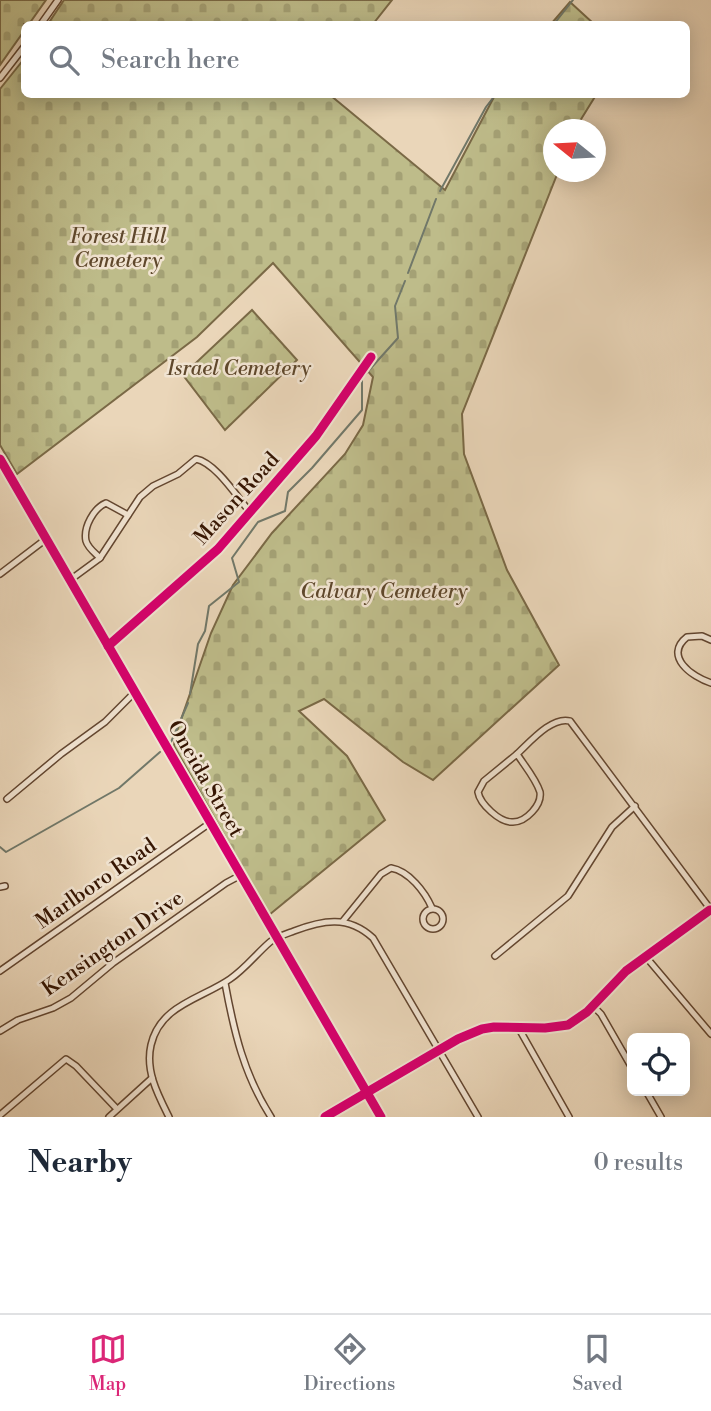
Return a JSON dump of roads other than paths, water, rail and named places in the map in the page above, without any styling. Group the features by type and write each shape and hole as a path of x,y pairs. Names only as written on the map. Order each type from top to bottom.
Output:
{"street":[{"path":"43,21 58,0"},
{"path":"0,78 21,51"},
{"name":"Mason Road","path":"108,646 207,559 250,512 316,436 371,356"},
{"name":"Oneida Street","path":"0,459 381,1117"},
{"path":"70,580 100,558 128,514 147,491 197,460 205,461 213,468 250,512"},
{"path":"100,558 86,539 94,512 106,503 128,514"},
{"path":"0,574 46,539"},
{"path":"711,640 702,636 687,637 680,644 678,653 681,664 687,670 700,680 711,683"},
{"path":"7,799 105,722 135,692"},
{"path":"325,1117 458,1039 482,1029 564,1026 579,1019 618,979 711,910 573,724 566,720 556,722 484,781 478,792 482,802 494,813 511,822 520,821 540,799 538,788 517,754"},
{"path":"495,956 568,896 612,827 635,806"},
{"name":"Marlboro Road","path":"1,968 210,823"},
{"path":"343,921 381,874 391,868 403,871 423,893 432,908"},
{"name":"Kensington Drive","path":"0,1031 18,1020 54,1008 71,998 113,963 241,875"},
{"path":"169,1117 152,1078 149,1056 159,1026 184,1003 225,983 277,938 315,923 343,921 358,926 373,938 478,1117"},
{"path":"646,957 711,1034"},
{"path":"225,983 238,1049 251,1082 271,1117"},
{"path":"593,1006 601,1014 627,1059"},
{"path":"518,1027 569,1117"},
{"path":"0,1115 63,1060 76,1066 117,1110"},
{"path":"108,1117 152,1078"},
{"path":"649,1096 660,1117"}],"waterway":[{"path":"556,21 573,0"},
{"path":"440,191 493,98"},
{"path":"408,273 436,199"},
{"path":"190,694 198,644 205,631 209,606 239,582 232,558 258,522 285,511 288,492 362,410 362,378 398,338 395,306 405,281"},
{"path":"171,742 188,703"},
{"path":"0,847 6,852 119,788 160,752"}],"park label":[{"name":"Forest Hill Cemetery","path":"118,249"},
{"name":"Israel Cemetery","path":"239,369"},
{"name":"Calvary Cemetery","path":"384,592"}]}
